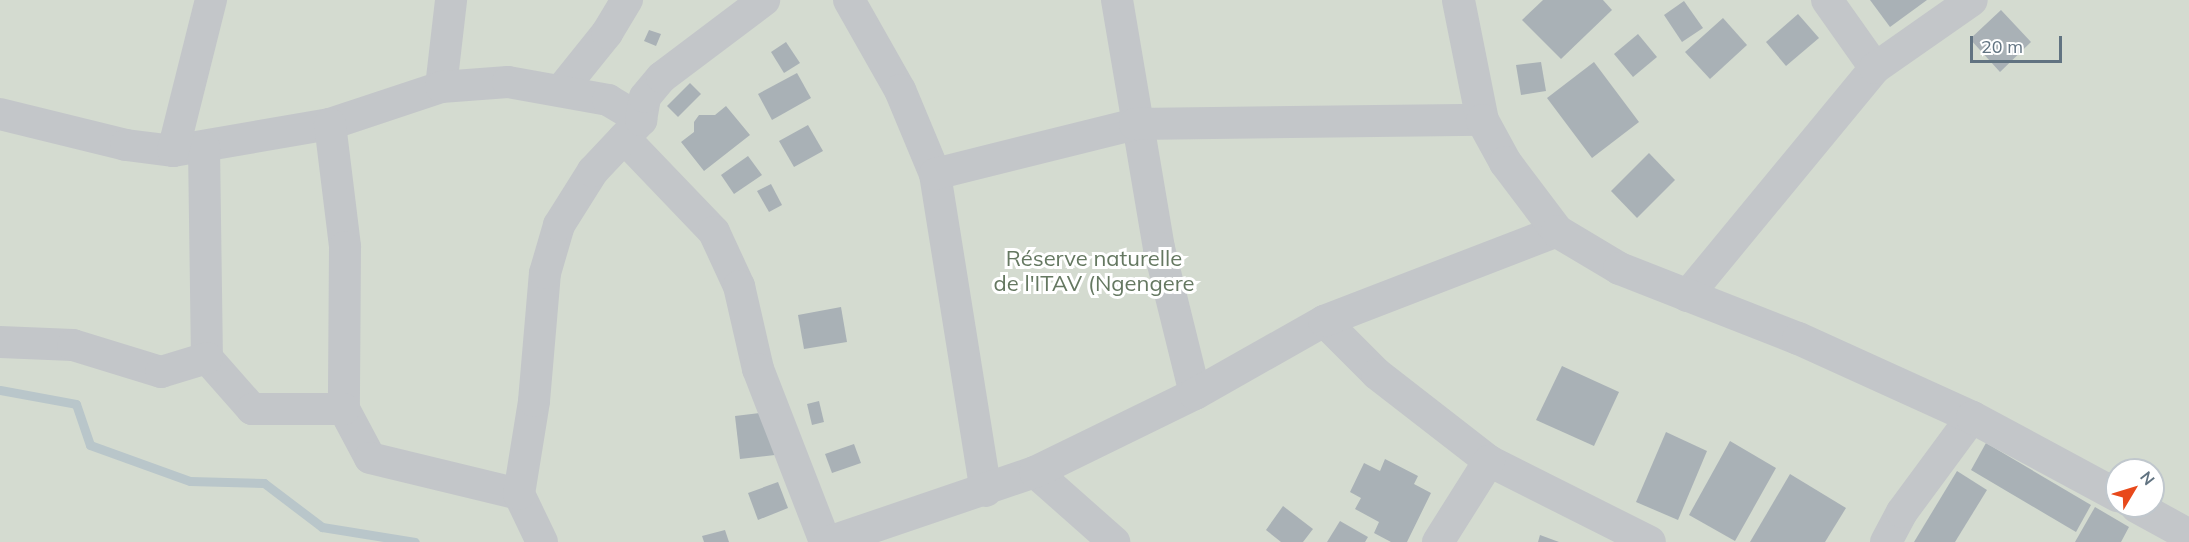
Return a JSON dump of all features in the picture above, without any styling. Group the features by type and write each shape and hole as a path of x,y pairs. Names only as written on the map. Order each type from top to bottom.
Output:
{"street":[{"path":"173,151 211,0"},
{"path":"441,87 451,0"},
{"path":"562,89 627,0"},
{"path":"542,542 519,494 534,401 545,273 556,234 592,171 632,129 645,97 662,76 764,0"},
{"path":"849,0 900,90 935,174 986,491"},
{"path":"1118,0 1136,124 1159,248 1195,394"},
{"path":"1458,0 1482,120 1505,162 1557,231 1619,268 1686,297 1798,338 1972,417 2105,489"},
{"path":"1827,0 1875,68"},
{"path":"1686,297 1875,68 1972,0"},
{"path":"0,114 126,146 173,151 330,124 441,87 508,82 562,89 608,100 714,232 739,286 758,369 827,542 883,534 1035,472 1195,394 1324,321 1557,231"},
{"path":"935,174 1136,124 1482,120"},
{"path":"330,124 345,247 344,409 370,458 519,494"},
{"path":"204,147 207,358 252,409 344,409"},
{"path":"1324,321 1377,374 1489,461 1650,542"},
{"path":"0,342 73,345 160,372 207,358"},
{"path":"1886,542 1902,512 1972,417"},
{"path":"1438,542 1489,461"},
{"path":"1035,472 1114,542"},
{"path":"2158,518 2189,535"}],"green space":[{"name":"Réserve naturelle de l'ITAV (Ngengere","path":"0,0 2189,0 2189,542 0,542"}],"building":[{"path":"1543,0 1603,0 1612,10 1561,59 1522,20"},
{"path":"1870,0 1927,0 1890,27"},
{"path":"1684,1 1703,28 1682,42 1664,15"},
{"path":"2001,10 2031,42 2000,72 1970,39"},
{"path":"1798,14 1819,38 1786,66 1766,42"},
{"path":"1723,18 1747,45 1710,79 1685,52"},
{"path":"649,30 661,34 656,46 644,41"},
{"path":"1638,34 1657,57 1633,77 1614,54"},
{"path":"786,42 800,63 784,73 771,52"},
{"path":"1541,62 1546,91 1521,95 1516,65"},
{"path":"1594,62 1639,122 1592,158 1547,98"},
{"path":"797,73 811,98 772,120 758,94"},
{"path":"690,83 701,94 678,117 667,106"},
{"path":"726,106 750,135 704,171 681,142 694,132 694,122 699,115 715,115"},
{"path":"808,125 823,151 794,167 779,141"},
{"path":"1649,153 1675,180 1637,218 1611,191"},
{"path":"748,156 762,175 734,194 721,175"},
{"path":"771,184 782,205 769,212 757,191"},
{"path":"841,307 847,342 804,349 798,315"},
{"path":"1562,366 1619,392 1594,446 1536,420"},
{"path":"819,401 824,422 812,425 807,404"},
{"path":"769,412 775,455 740,459 735,416"},
{"path":"1666,432 1707,451 1678,520 1636,502"},
{"path":"1730,441 1776,468 1735,541 1689,515"},
{"path":"1986,443 2091,505 2076,532 1971,470"},
{"path":"854,444 861,463 832,473 825,454"},
{"path":"1385,459 1418,476 1414,484 1431,493 1407,542 1391,542 1374,533 1379,522 1355,509 1361,498 1350,492 1364,463 1380,471"},
{"path":"1957,471 1987,490 1955,542 1914,542"},
{"path":"1790,474 1846,508 1825,542 1750,542"},
{"path":"778,482 788,508 758,520 748,493"},
{"path":"1283,506 1313,529 1303,542 1281,542 1266,530"},
{"path":"2095,507 2105,513 2105,518 2114,518 2129,527 2121,542 2075,542"},
{"path":"1340,521 1368,537 1365,542 1327,542"},
{"path":"725,530 729,542 704,542 702,536"},
{"path":"1540,535 1559,542 1538,542"}],"waterway":[{"path":"0,390 76,404 90,445 190,481 264,483 322,527 415,542"}]}
